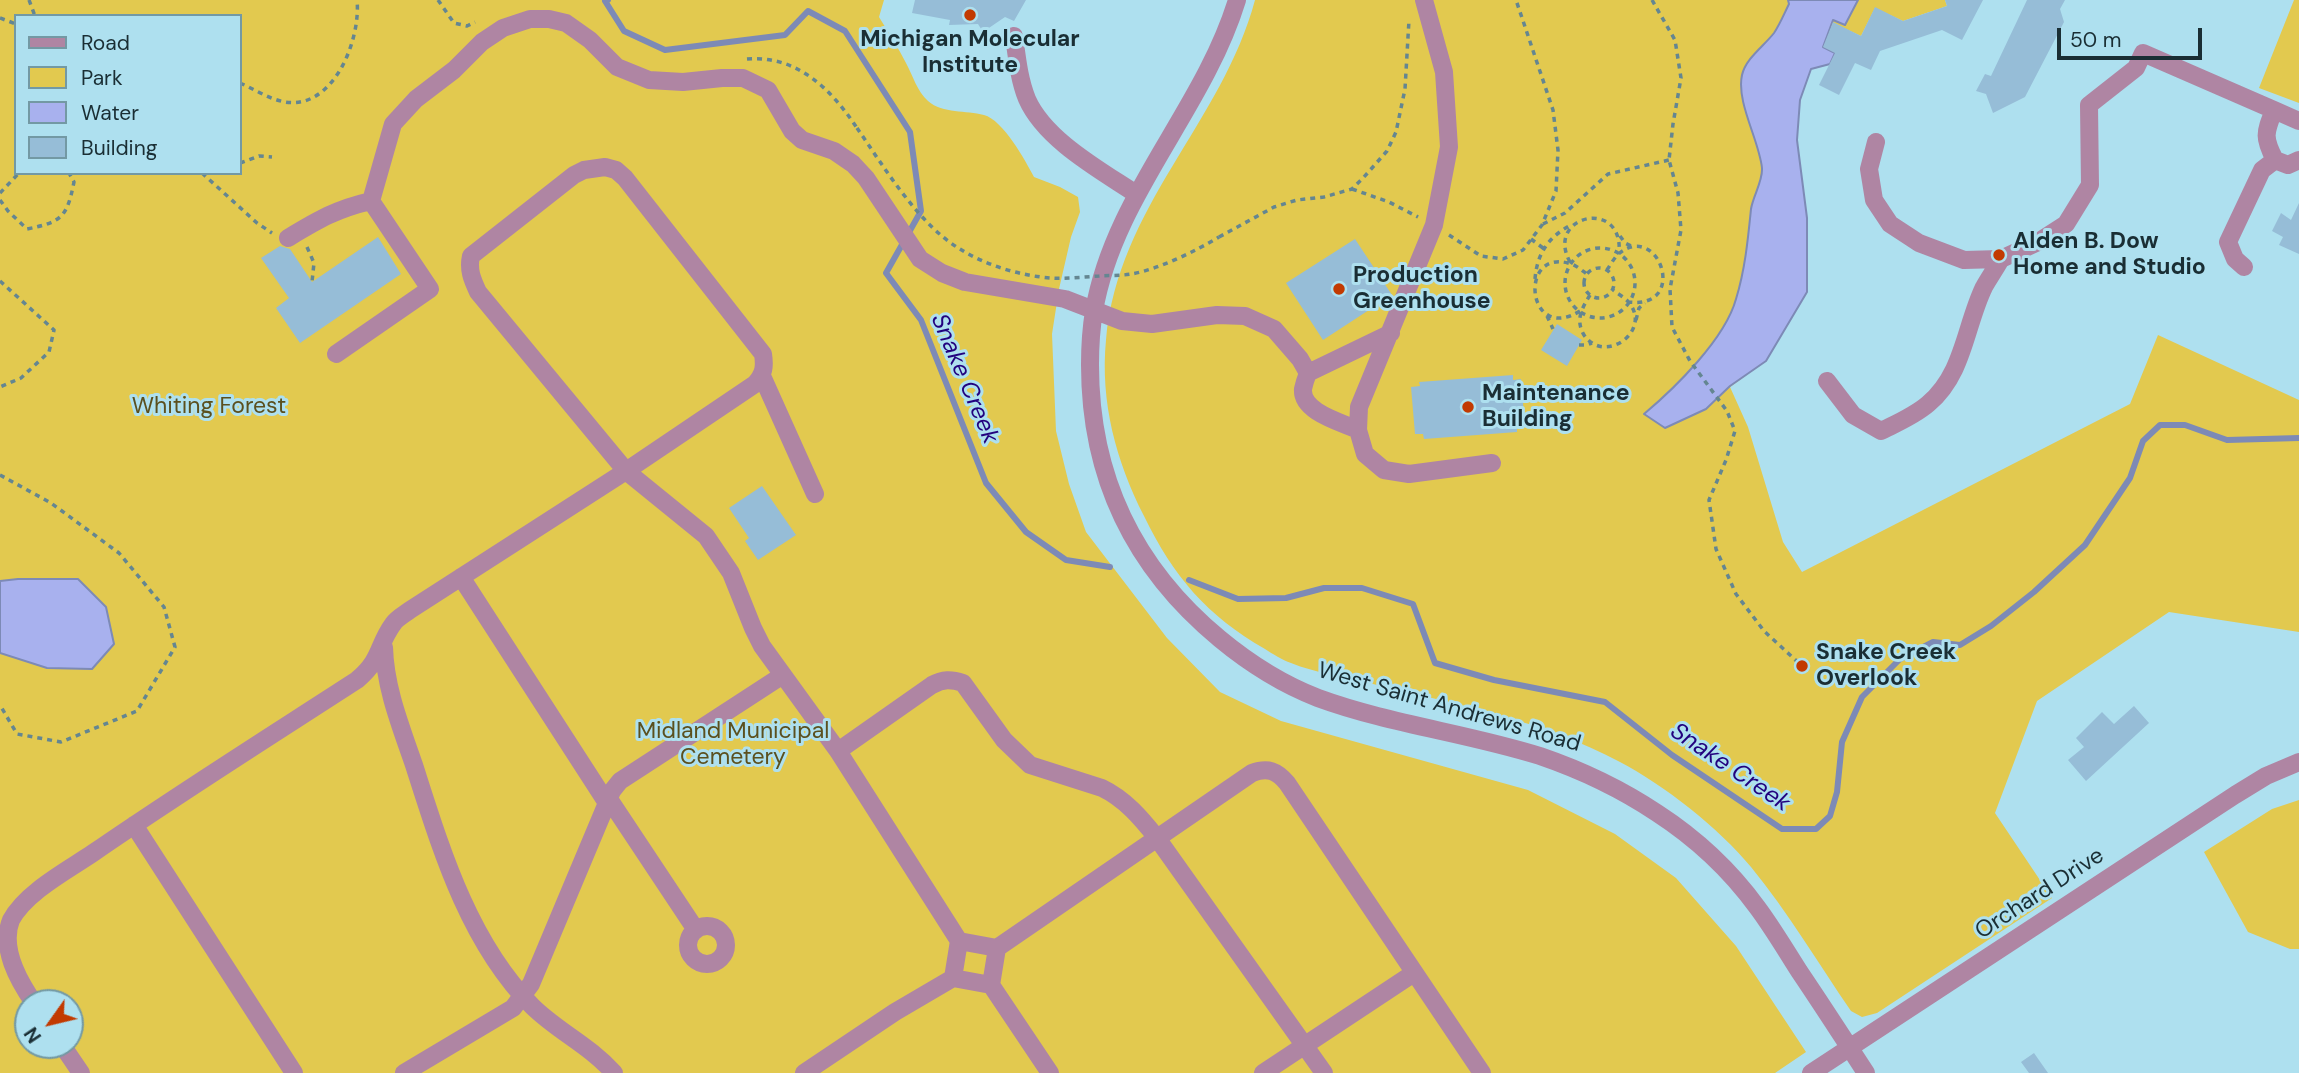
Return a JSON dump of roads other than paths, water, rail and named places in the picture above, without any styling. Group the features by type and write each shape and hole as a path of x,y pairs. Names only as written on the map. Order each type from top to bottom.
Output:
{"street":[{"name":"West Saint Andrews Road","path":"1237,0 1222,42 1136,194 1114,239 1094,312 1090,372 1094,422 1100,459 1111,494 1130,534 1152,568 1200,623 1243,658 1283,682 1348,708 1538,756 1614,787 1657,813 1698,844 1756,905 1866,1073"},
{"path":"1424,0 1444,72 1449,148 1434,225 1359,407 1357,430 1365,454 1384,470 1409,474 1492,463"},
{"path":"336,354 429,289 371,201 393,124 416,99 454,70 482,42 503,28 530,19 549,19 566,23 590,40 617,67 649,79 682,82 743,78 768,90 792,131 802,140 834,150 866,178 920,259 965,282 1065,299 1122,321 1152,324 1217,315 1245,316 1274,329 1300,359 1308,373 1303,391 1307,403 1322,414 1357,430"},
{"path":"1014,36 1020,80 1029,103 1047,128 1080,156 1136,194"},
{"path":"1876,142 1869,169 1874,200 1889,224 1919,243 1964,260 2001,259 2038,243 2066,224 2090,185 2089,105 2136,68 2143,53 2299,121"},
{"path":"2274,110 2265,131 2269,149 2275,160 2288,165 2299,160"},
{"path":"2244,267 2235,259 2228,242 2262,170 2275,160"},
{"path":"25,989 10,965 6,934 10,921 21,906 39,890 357,680 369,670 394,622 626,471 755,384 762,376 765,366 763,354 625,177 605,167 584,170 574,175 471,256 471,279 478,292 626,471 706,536 731,573 757,637 838,751 959,941 953,978"},
{"path":"288,238 342,208 371,201"},
{"path":"1827,382 1853,415 1881,431 1930,403 1948,382 1965,346 1984,288 2001,259"},
{"path":"1308,373 1391,333"},
{"path":"762,376 815,494"},
{"path":"461,577 608,801 696,929"},
{"path":"384,644 384,670 394,705 454,884 483,938 533,1007 588,1047 614,1073"},
{"path":"404,1073 513,1009 531,984 608,801 620,781 783,675"},
{"path":"357,680 373,683 383,689 394,705"},
{"path":"838,751 941,680 963,683 1004,740 1030,765 1112,793 1137,814 1157,838 1324,1073"},
{"name":"Orchard Drive","path":"1811,1073 2235,795 2266,776 2299,762"},
{"path":"1050,1073 990,985 997,948 1252,773 1271,770 1279,774 1482,1073"},
{"path":"134,825 294,1073"},
{"path":"959,941 997,948"},
{"path":"1263,1073 1414,973"},
{"path":"804,1073 895,1012 953,978 990,985"}],"water":[{"path":"1788,0 1858,0 1845,25 1833,20 1823,47 1835,53 1830,64 1811,69 1800,100 1797,140 1807,218 1807,292 1766,361 1730,386 1706,409 1665,428 1644,414 1698,362 1721,330 1736,299 1744,266 1751,209 1762,173 1760,157 1742,97 1742,75 1751,58 1776,30 1789,4"},
{"path":"78,579 106,607 114,644 92,669 47,668 0,653 0,581"}],"waterway":[{"name":"Snake Creek","path":"608,0 605,1 624,31 665,50 785,35 808,11 845,31 910,132 921,211 886,273 921,320 986,483 1026,532 1066,560 1110,567"},
{"name":"Snake Creek","path":"1189,580 1238,599 1286,598 1324,588 1362,588 1413,604 1435,663 1494,680 1605,702 1672,755 1782,829 1816,829 1830,816 1837,792 1842,742 1862,697 1900,659 1933,642 1960,645 1991,626 2034,592 2085,545 2130,478 2143,441 2160,425 2185,425 2227,440 2299,438"}],"place":[{"name":"Michigan Molecular Institute","path":"970,15"},
{"name":"Alden B. Dow Home and Studio","path":"1999,255"},
{"name":"Production Greenhouse","path":"1339,289"},
{"name":"Maintenance Building","path":"1468,407"},
{"name":"Snake Creek Overlook","path":"1802,666"}],"park label":[{"name":"Whiting Forest","path":"209,407"},
{"name":"Midland Municipal Cemetery","path":"733,745"}]}
